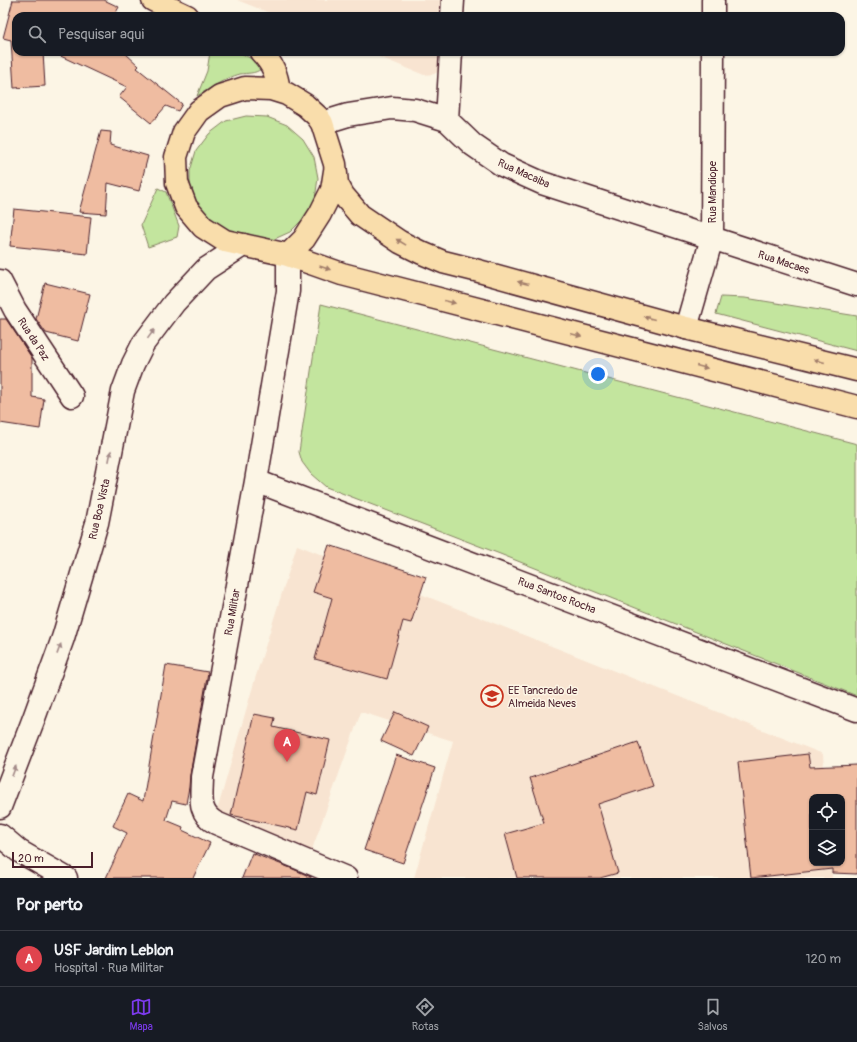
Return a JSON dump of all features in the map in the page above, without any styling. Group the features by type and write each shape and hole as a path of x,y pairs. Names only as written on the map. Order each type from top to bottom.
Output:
{"main road":[{"path":"153,0 178,12"},
{"path":"264,56 277,78 279,91"},
{"path":"857,370 686,328 443,262 422,253 400,242 360,216 342,195 338,184 335,164 322,123 305,105 279,91 271,89 245,88 220,96 199,111 184,132 176,157 177,183 186,207 203,227 225,241 288,255 342,274 857,408"},
{"path":"288,255 304,239 320,214 332,190 335,164"}],"street":[{"path":"452,12 453,0"},
{"path":"713,12 714,0"},
{"path":"447,120 451,56"},
{"name":"Rua Mandiope","path":"686,328 712,238 713,56"},
{"name":"Rua Macaiba","path":"322,123 348,115 392,108 416,110 447,120 473,145 502,166 542,183 712,238"},
{"name":"Rua Macaes","path":"712,238 857,285"},
{"name":"Rua Boa Vista","path":"0,807 32,725 63,638 97,523 123,391 133,364 143,344 174,302 206,269 243,245"},
{"name":"Rua Militar","path":"288,255 288,291 256,481 202,777 201,801 205,814 216,823 346,878"},
{"name":"Rua da Paz","path":"0,281 15,310 72,396"},
{"name":"Rua Santos Rocha","path":"256,481 857,710"},
{"path":"0,835 19,851 66,878"}],"shaded area":[{"path":"237,0 446,0 445,12 267,12"},
{"path":"377,56 443,56 442,69 434,74 424,75"},
{"name":"EE Tancredo de Almeida Neves","path":"297,545 823,754 826,794 809,794 809,866 831,866 832,878 414,878 453,741 361,712 309,858 231,828 217,811 255,679"}],"green space":[{"path":"209,56 246,56 259,63 261,69 254,73 240,74 229,78 197,96 207,71"},
{"path":"246,116 267,117 287,125 303,139 314,157 318,178 315,199 305,217 290,232 270,241 211,228 190,192 190,171 196,151 209,134 226,121"},
{"path":"158,188 166,192 179,226 177,237 148,247 141,225"},
{"path":"721,297 745,298 857,316 857,351 716,314"},
{"path":"321,304 857,444 857,696 500,554 326,487 311,474 302,462 299,452"}],"building":[{"path":"13,0 104,0 119,7 116,12 12,12 12,56 11,40 3,38"},
{"path":"12,56 43,56 45,86 14,88"},
{"path":"61,56 128,56 139,66 137,68 182,104 178,111 166,106 151,123 119,97 127,87"},
{"path":"101,131 111,132 110,145 148,156 139,191 108,183 106,214 79,212"},
{"path":"14,209 91,217 87,254 10,246"},
{"path":"45,283 90,294 78,341 46,333 36,319"},
{"path":"0,319 6,319 32,358 32,397 44,399 40,429 0,423"},
{"path":"329,545 426,577 411,623 403,621 387,679 315,659 332,598 313,592"},
{"path":"166,665 208,672 186,804 172,801 166,820 183,827 182,830 210,843 193,878 106,878 127,833 113,826 128,794 143,801"},
{"path":"395,712 428,727 414,756 381,741"},
{"path":"254,714 275,718 273,727 330,740 317,795 307,792 298,830 231,815"},
{"path":"638,742 653,786 598,804 618,873 600,878 517,878 505,834 544,823 530,778"},
{"path":"808,754 810,767 857,765 857,874 832,873 832,869 751,878 738,762"},
{"path":"396,755 435,768 403,863 364,850"},
{"path":"252,853 293,869 311,878 242,878"}],"place":[{"name":"EE Tancredo de Almeida Neves","path":"492,696"},
{"name":"USF Jardim Leblon","path":"287,762"}]}
